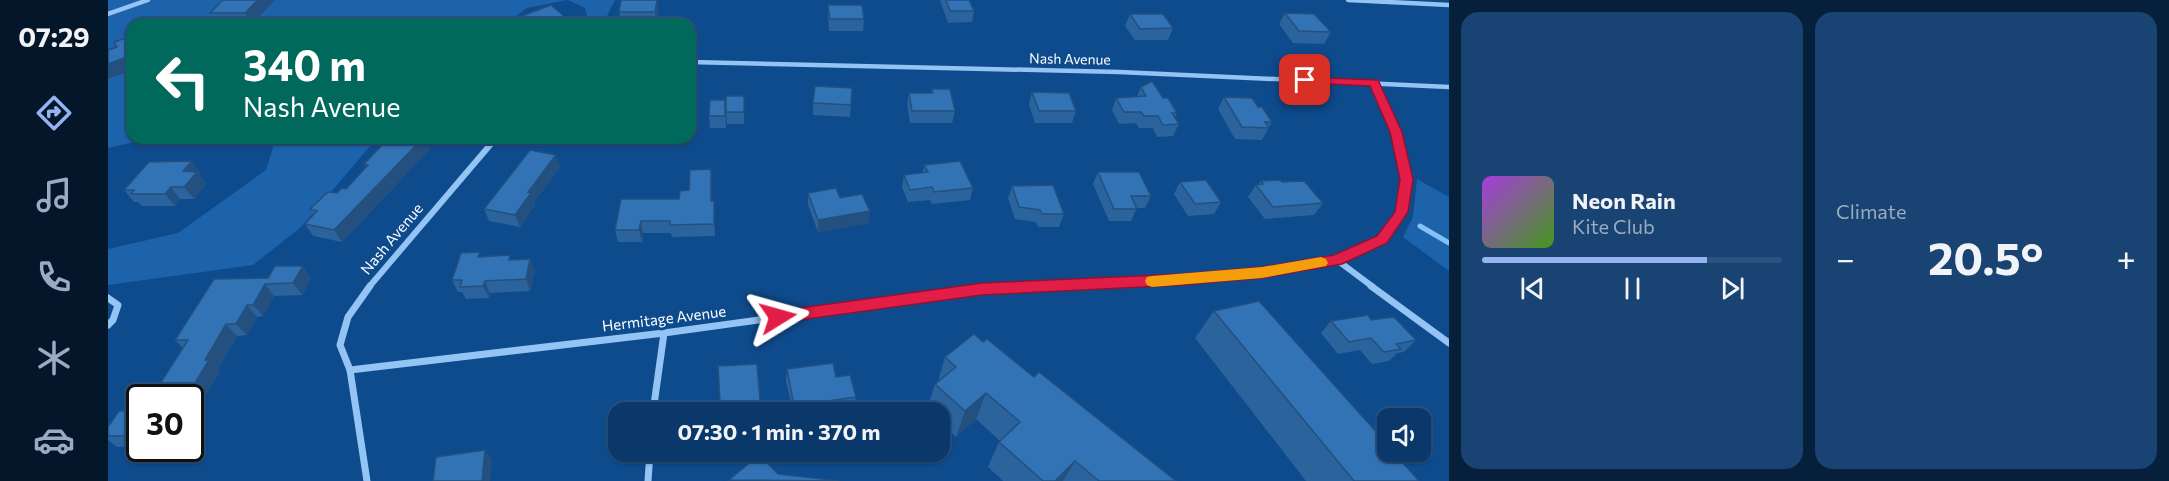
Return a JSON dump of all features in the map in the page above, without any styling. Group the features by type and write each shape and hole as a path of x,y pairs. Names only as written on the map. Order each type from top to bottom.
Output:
{"street":[{"path":"108,14 148,0"},
{"path":"1348,0 1449,5"},
{"name":"Nash Avenue","path":"696,62 1119,72 1449,87"},
{"name":"Hermitage Avenue","path":"350,370 664,333 982,289 1182,280 1262,272 1337,260 1382,239 1401,212 1406,179 1396,132 1374,83"},
{"name":"Nash Avenue","path":"367,481 350,370 340,345 348,317 358,302 491,144"},
{"path":"1337,260 1449,343"},
{"path":"108,298 118,305 113,320 108,325"},
{"path":"654,402 664,333"},
{"path":"648,481 649,462"}],"shaded area":[{"path":"108,0 567,0 527,8 513,18 126,18 126,144 108,148"},
{"path":"568,0 615,0 606,18 588,18 585,8"},
{"path":"274,144 372,144 301,227 253,265 108,285 108,249 178,233 266,170"},
{"path":"1417,179 1449,197 1449,271 1403,237 1413,217"}],"building":[{"path":"223,0 258,0 245,13 210,13"},
{"path":"621,0 657,0 655,12 619,12"},
{"path":"946,0 969,0 974,11 950,11"},
{"path":"551,5 566,18 523,18 522,16"},
{"path":"828,5 862,5 864,19 830,19"},
{"path":"1285,13 1314,14 1331,32 1299,31"},
{"path":"1130,14 1163,14 1173,28 1140,29"},
{"path":"126,38 126,57 108,64 108,50 117,47 114,42"},
{"path":"1152,81 1163,98 1168,98 1177,113 1172,113 1179,124 1163,125 1158,116 1144,116 1141,112 1124,112 1116,98 1146,96 1141,87"},
{"path":"815,86 852,88 851,105 813,103"},
{"path":"932,89 950,89 955,111 912,111 909,93 933,93"},
{"path":"1032,92 1069,93 1076,111 1039,111"},
{"path":"726,96 744,96 744,112 726,112"},
{"path":"1224,97 1252,98 1258,107 1262,107 1272,122 1265,122 1269,128 1242,127"},
{"path":"710,100 725,100 725,116 709,116"},
{"path":"383,144 417,144 334,230 305,224 317,211 310,209 328,192 337,193 342,188 346,189 368,165 364,164"},
{"path":"530,150 556,155 528,192 531,193 515,215 484,209"},
{"path":"192,161 183,171 197,172 184,187 171,187 165,194 131,194 134,190 124,190 149,162"},
{"path":"960,161 973,188 934,192 932,187 910,190 904,175 928,172 924,165"},
{"path":"711,169 714,224 670,225 670,221 641,221 639,230 615,230 621,199 679,199 680,191 689,190 690,170"},
{"path":"1098,172 1139,172 1151,196 1131,196 1137,209 1114,209"},
{"path":"1206,180 1221,202 1195,204 1180,182"},
{"path":"1280,180 1282,182 1304,181 1323,203 1273,207 1256,185 1263,184 1261,181"},
{"path":"1053,185 1064,214 1042,214 1040,210 1019,207 1012,186"},
{"path":"836,188 840,198 862,194 870,211 818,220 808,193"},
{"path":"480,252 478,257 510,255 509,260 530,259 526,279 485,281 483,286 460,287 462,280 452,280 461,253"},
{"path":"275,266 303,266 293,283 265,284 253,305 247,305 236,324 226,324 205,360 209,360 194,384 160,384 188,340 175,340 214,279 268,278"},
{"path":"1259,301 1377,433 1377,462 1402,462 1419,481 1354,481 1214,311"},
{"path":"1368,315 1371,320 1394,317 1416,340 1396,344 1401,349 1384,352 1371,338 1349,342 1331,321"},
{"path":"974,334 983,342 987,339 1034,377 1039,372 1176,481 1099,481 1075,461 1055,481 1043,481 999,442 1020,422 986,393 965,411 935,384 956,367 945,357"},
{"path":"833,363 836,377 850,375 856,397 822,402 793,402 787,369"},
{"path":"757,364 760,402 720,402 718,366"},
{"path":"119,411 126,411 126,436 108,436 108,427"},
{"path":"485,450 482,481 433,481 436,457"},
{"path":"751,462 766,462 778,474 840,481 729,480"}],"waterway":[{"path":"1420,226 1449,243"}],"slow traffic":[{"path":"1152,281 1262,272 1321,263"}],"route":[{"path":"778,317 982,289 1182,280 1262,272 1337,260 1382,239 1401,212 1406,179 1396,132 1374,83 1305,80"}]}
